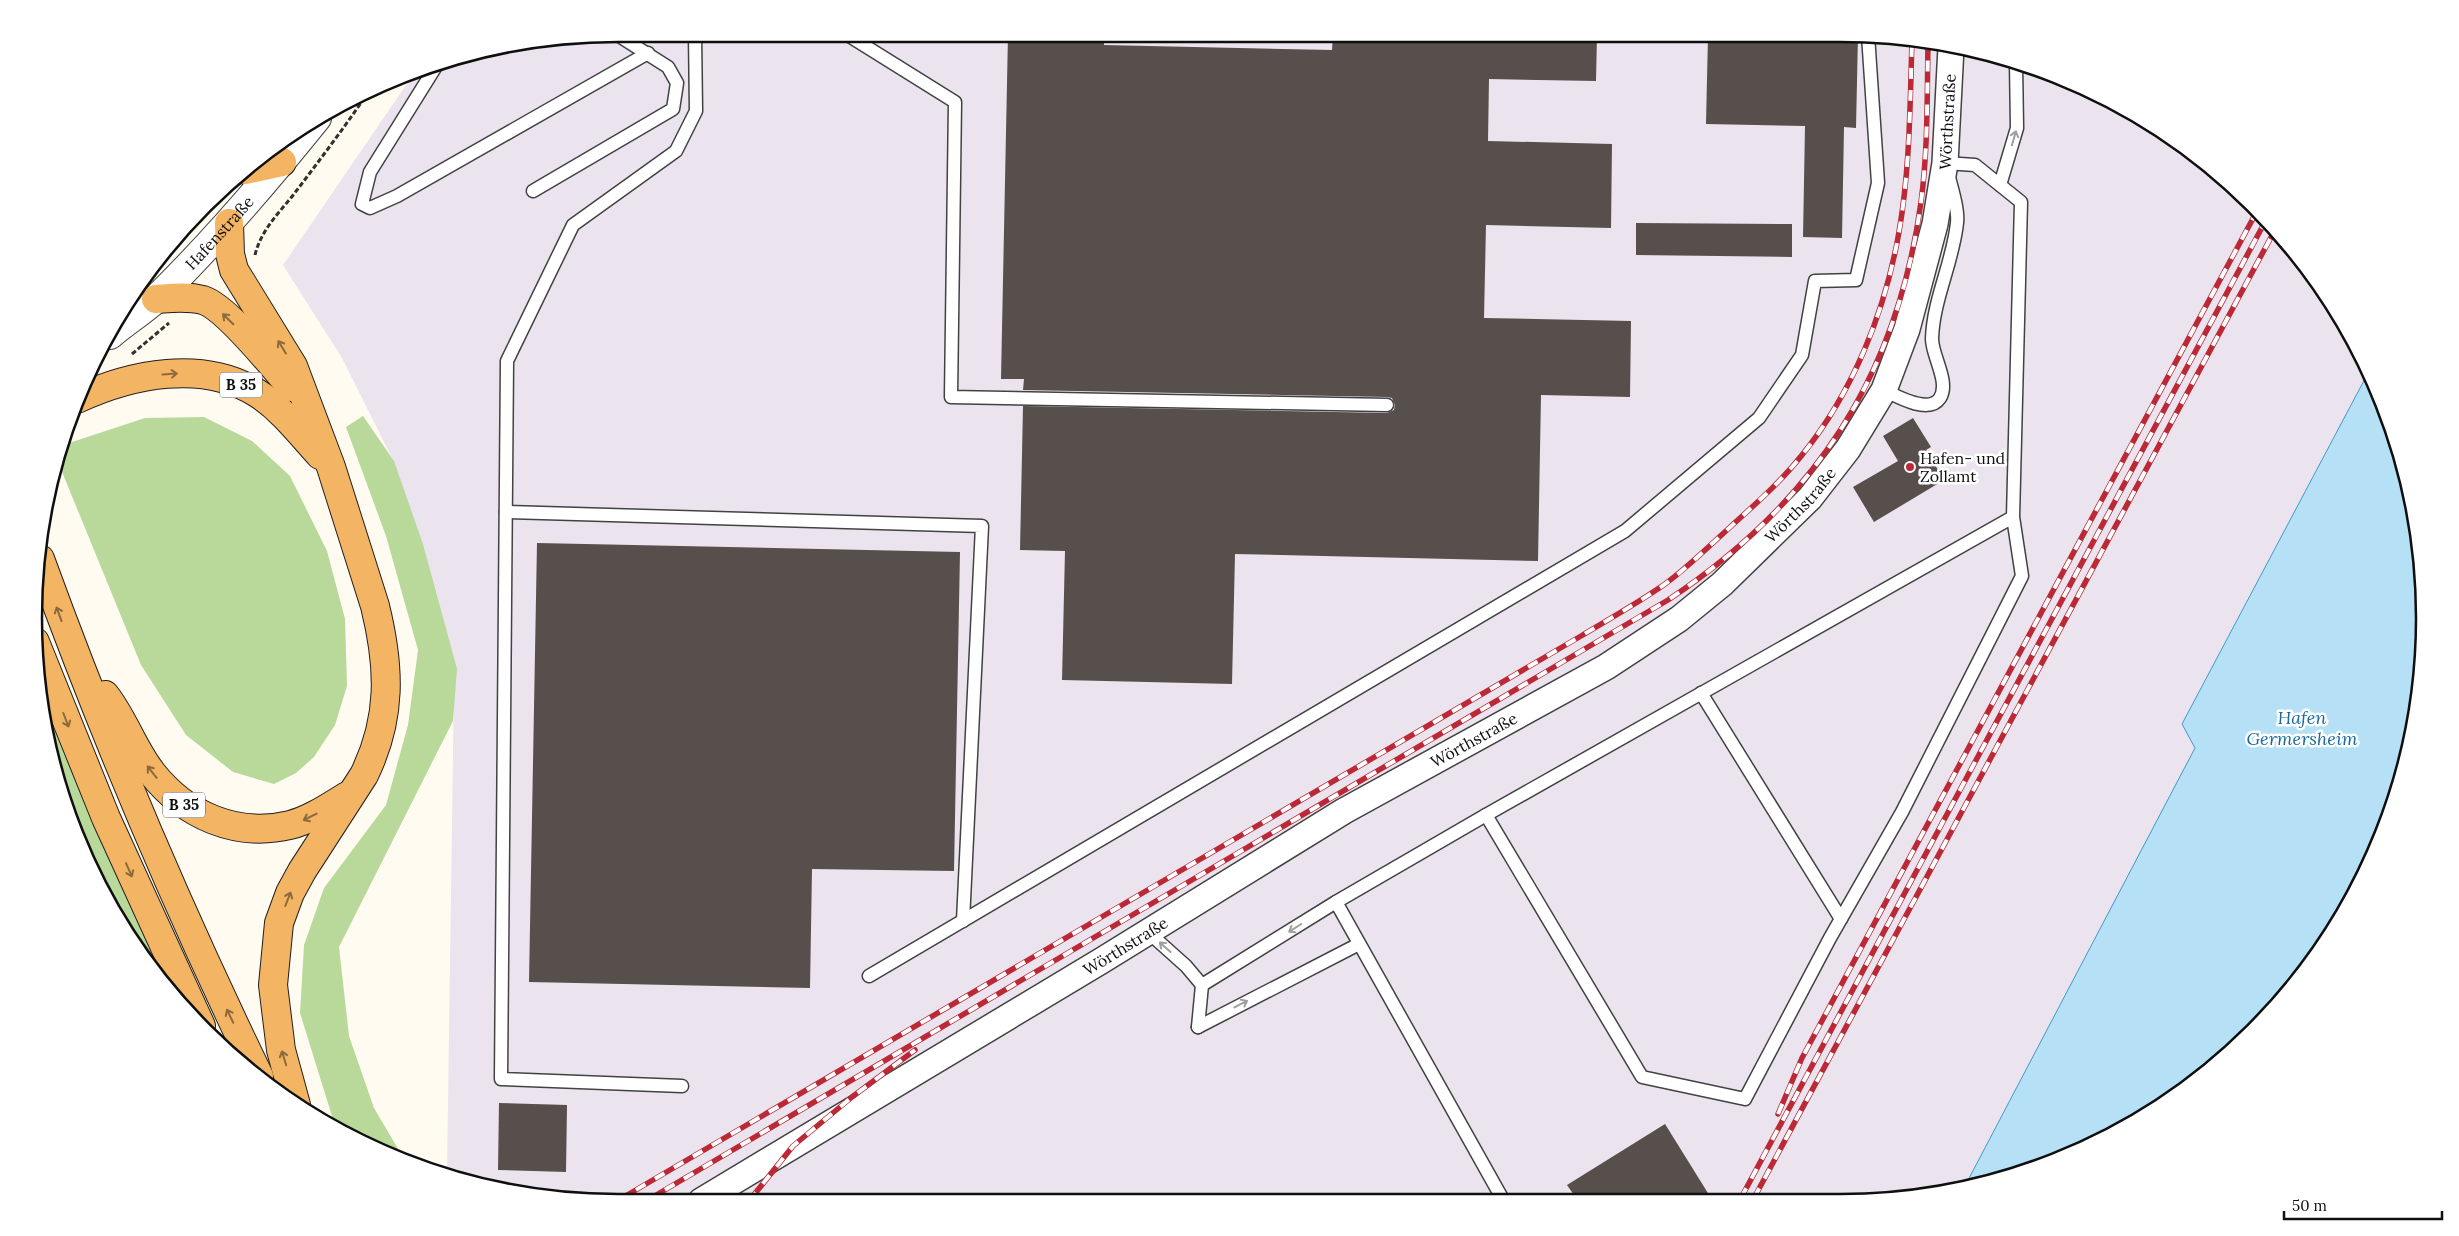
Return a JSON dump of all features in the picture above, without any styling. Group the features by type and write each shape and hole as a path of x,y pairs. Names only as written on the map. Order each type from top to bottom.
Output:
{"highway":[{"path":"261,167 282,162"},
{"name":"B 35","path":"229,223 230,254 234,270 293,366 331,467 375,606 381,630 387,674 386,698 380,737 364,775 290,894 279,923 272,986 281,1050 293,1093"},
{"name":"B 35","path":"156,298 186,297 204,301 219,310 261,352 308,407"},
{"name":"B 35","path":"87,395 157,375 190,373 236,382 257,393 275,407 331,467"},
{"name":"B 35","path":"45,572 76,659 166,877 253,1062"},
{"name":"B 35","path":"76,659 114,706 134,746 152,773 170,794 191,810 210,820 247,829 290,825 308,818 352,792"},
{"path":"45,666 106,818 190,1003"}],"street":[{"name":"Wörthstraße","path":"714,1194 1148,932 1344,811 1606,667 1679,619 1722,584 1810,498 1848,449 1884,390 1907,329 1923,275 1935,224 1945,163 1951,54"},
{"name":"Hafenstraße","path":"123,324 156,298 229,223 302,136"}],"lane":[{"path":"533,191 672,109 677,83 668,67 630,42"},
{"path":"682,1086 501,1079 507,361 574,225 676,151 696,111 695,42"},
{"path":"859,42 955,102 951,396 1387,405"},
{"path":"868,976 1625,531 1759,418 1802,355 1815,282 1856,280 1878,183 1869,43"},
{"path":"431,74 370,172 362,204 370,208 397,196 648,52"},
{"path":"2000,185 2017,128 2016,70"},
{"path":"1486,815 1642,1077 1745,1099 1841,919 1902,812 2022,576 2013,517 2021,202 1975,165 1945,163 1958,221 1932,325 1932,348 1943,387 1940,399 1932,404 1922,404 1902,399 1884,390"},
{"path":"506,512 982,526 963,921"},
{"path":"1202,985 1336,902 1486,815 2013,517"},
{"path":"1701,693 1841,919"},
{"path":"1336,902 1500,1194"},
{"path":"1148,932 1186,966 1202,985 1198,1027 1359,944"}],"shaded area":[{"path":"618,42 1841,42 1879,44 1916,47 1953,54 1990,62 2026,73 2096,102 2161,139 2220,185 2274,239 2320,298 2365,380 2182,724 2196,748 1969,1179 1916,1189 1841,1194 618,1194 580,1192 543,1189 469,1174 447,1167 454,684 425,551 394,462 342,358 283,265 408,82 469,62 543,47"}],"green space":[{"path":"363,416 394,461 423,544 457,669 453,721 339,947 349,1036 374,1108 399,1150 332,1117 300,1013 304,945 324,888 386,805 408,725 418,650 386,536 346,427"},
{"path":"204,417 252,441 290,476 327,551 345,619 347,686 335,725 314,757 296,773 274,784 233,772 186,735 141,665 62,471 70,443 145,418"},
{"path":"53,726 162,969 139,938 120,906 86,838 62,767"}],"water":[{"name":"Hafen Germersheim","path":"2365,380 2386,433 2397,469 2412,543 2417,618 2412,693 2397,767 2373,838 2357,873 2320,938 2298,968 2248,1025 2191,1075 2161,1097 2096,1134 2026,1163 1969,1179 2195,748 2182,724"}],"building":[{"path":"1008,42 1104,42 1104,45 1332,50 1332,42 1597,42 1596,81 1489,79 1488,141 1612,144 1611,228 1486,225 1484,318 1631,321 1630,397 1541,395 1538,561 1235,554 1232,684 1062,680 1065,551 1020,550 1023,406 1387,413 1394,410 1395,405 1392,398 1387,397 1023,390 1024,379 1001,379"},
{"path":"1708,42 1858,43 1856,128 1844,127 1842,238 1803,237 1805,126 1706,124"},
{"path":"1636,223 1792,224 1792,257 1636,255"},
{"path":"1913,418 1931,447 1926,450 1944,480 1874,522 1853,487 1898,461 1883,436"},
{"path":"537,543 960,552 954,871 812,869 810,988 529,982"},
{"path":"499,1103 567,1105 566,1172 498,1170"},
{"path":"1665,1124 1709,1194 1573,1194 1567,1185"}],"railway":[{"path":"629,1194 1613,617 1665,584 1697,558 1766,494 1802,455 1837,405 1864,350 1885,292 1893,262 1903,208 1910,112 1912,47"},
{"path":"658,1194 1668,600 1720,562 1766,522 1806,478 1840,430 1869,379 1892,324 1909,265 1921,202 1926,143 1928,49"},
{"path":"1778,1114 1802,1058 2254,217"},
{"path":"1743,1194 2262,227"},
{"path":"1756,1194 2272,236"},
{"path":"755,1194 793,1146 852,1097 915,1050"}],"place":[{"name":"Hafen- und Zollamt","path":"1910,467"}]}
